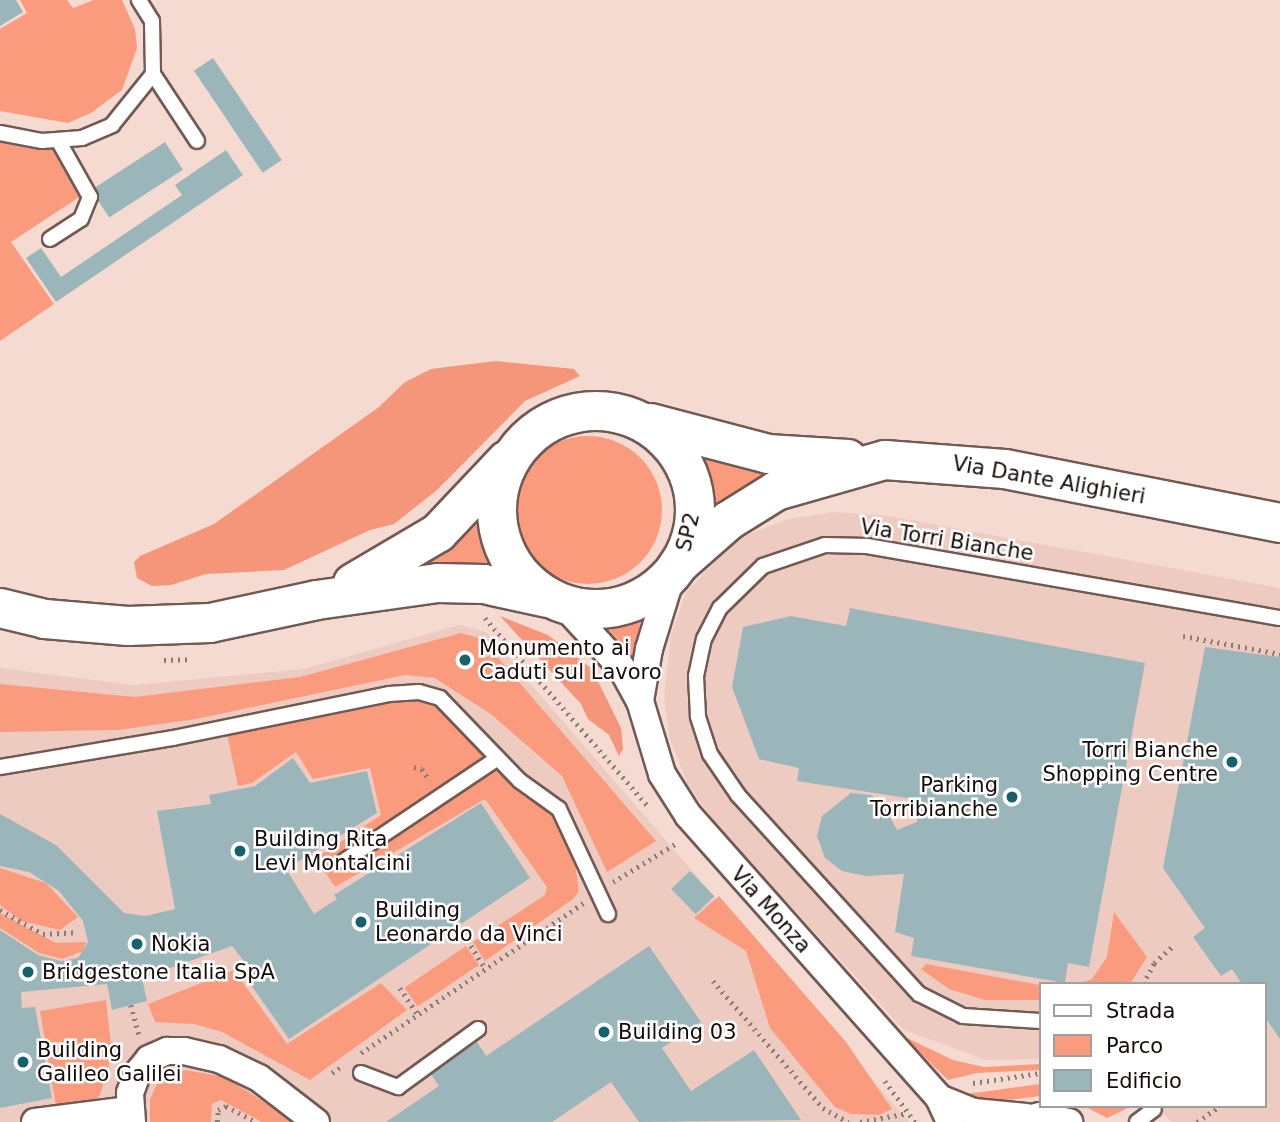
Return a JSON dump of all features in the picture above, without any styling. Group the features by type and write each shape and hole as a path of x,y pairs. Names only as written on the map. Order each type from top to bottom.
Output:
{"main road":[{"name":"SP2","path":"633,418 667,440 691,479 695,521 675,569 651,592 618,606 590,608 560,601 527,580 501,536 500,489 518,449 542,427 569,415 601,411 633,418 768,454 885,460"},
{"path":"317,600 428,541 518,449"},
{"name":"Via Dante Alighieri","path":"675,569 728,520 776,491 885,460 1005,469 1280,523"},
{"path":"0,608 45,618 128,626 210,622 412,584 461,583 506,587 560,601"}],"street":[{"path":"640,701 649,649 675,569"},
{"path":"560,601 613,655 640,701"},
{"name":"Via Monza","path":"640,701 658,764 688,816 945,1110 1019,1120 1069,1122"},
{"path":"36,1122 131,1116 136,1074 149,1059 167,1051 184,1051 247,1072 316,1122"}],"lane":[{"path":"139,0 152,21 153,74 197,141"},
{"path":"0,133 58,139 82,138 112,125 153,74"},
{"path":"50,239 81,219 90,197 58,139"},
{"name":"Via Torri Bianche","path":"1038,1021 964,1016 919,994 738,795 710,754 698,716 696,677 704,639 720,608 763,566 790,553 846,545 1280,618"},
{"path":"0,767 173,738 389,694 419,692 440,698 498,758 558,808 570,825 596,894 608,914"},
{"path":"344,861 498,758"},
{"path":"361,1073 398,1087 478,1029"},
{"path":"1137,1122 1152,1112"}],"path":[{"path":"1182,636 1280,654"},
{"path":"605,878 608,885 679,842"},
{"path":"332,1073 596,894"},
{"path":"0,910 43,934 76,932"},
{"path":"467,940 485,968"},
{"path":"1144,982 1154,963 1175,944"},
{"path":"713,981 823,1108 843,1121"},
{"path":"400,988 417,1013"},
{"path":"131,1005 139,1037"},
{"path":"217,1122 218,1110 226,1106 256,1122"},
{"path":"1197,1122 1217,1108"},
{"path":"860,1122 908,1113"}],"shaded area":[{"path":"496,361 574,369 580,376 525,401 437,490 394,524 370,530 284,570 206,574 171,585 152,586 137,578 134,562 140,556 214,524 379,407 405,382 431,369"},
{"path":"834,512 889,516 1280,588 1280,1122 1171,1122 1159,1108 1266,1108 1266,982 1038,982 1038,1059 986,1060 904,1030 715,823 687,783 669,736 664,696 671,635 686,592 737,539 788,519"},
{"path":"500,616 548,635 592,669 621,728 623,749 619,756 609,735 588,719 581,704"},
{"path":"459,625 486,632 909,1122 0,1122 0,668 133,685 304,669"}],"green space":[{"path":"20,0 67,0 73,8 94,0 122,0 135,29 137,48 122,90 91,113 68,123 0,111 0,29 27,13"},
{"path":"0,140 55,145 84,194 11,242 54,304 0,341"},
{"path":"588,436 616,442 640,458 656,482 662,510 656,538 640,562 616,578 588,584 560,578 536,562 520,538 514,510 520,482 536,458 560,442"},
{"path":"701,458 739,466 785,472 711,513"},
{"path":"476,511 482,544 503,577 404,574"},
{"path":"642,615 636,642 635,674 623,645 603,624"},
{"path":"461,633 482,639 656,841 607,872 562,776 492,715 435,678 405,675 196,719 118,730 0,732 0,684 135,697 300,677"},
{"path":"412,698 439,708 506,776 554,815 574,857 579,891 573,899 485,961 473,942 545,895 547,887 485,799 335,887 316,858 381,815 370,768 313,779 296,752 252,783 238,786 227,734"},
{"path":"0,868 46,883 78,917 60,930 21,921 0,905"},
{"path":"719,896 846,1042 892,1109 879,1115 851,1114 835,1107 770,1028 746,951 694,918"},
{"path":"1114,912 1147,957 1131,982 1083,982 1092,979 1107,957"},
{"path":"0,913 56,943 86,942 83,951 62,959 39,953 0,928"},
{"path":"466,946 479,965 418,1006 405,987"},
{"path":"926,964 1038,985 1038,1000 985,1000 949,989 921,969"},
{"path":"234,970 287,1044 381,983 407,1010 310,1080 222,1032 194,1024 155,1022 148,1004"},
{"path":"106,1000 112,1054 100,1095 89,1106 57,1112 40,1011"},
{"path":"903,1036 953,1060 984,1067 1038,1064 1038,1070 977,1073 948,1080"},
{"path":"185,1070 225,1077 295,1122 262,1122 221,1100 212,1104 211,1122 150,1122 150,1099 157,1084"},
{"path":"1038,1084 1038,1096 990,1102 967,1094"},
{"path":"1088,1108 1128,1108 1107,1118"}],"building":[{"path":"0,0 16,0 23,12 0,26"},
{"path":"213,58 282,160 263,173 194,71"},
{"path":"165,142 183,170 109,218 91,190"},
{"path":"226,150 243,175 56,302 26,258 41,248 61,277 182,195 175,185"},
{"name":"Parking Torribianche","path":"850,608 1145,663 1089,967 1068,963 1065,982 1059,982 911,956 914,938 895,932 904,874 866,876 842,871 825,858 817,836 822,816 851,793 871,795 884,806 897,830 917,822 920,800 797,781 799,768 759,759 732,687 743,627 791,616 846,626"},
{"name":"Torri Bianche Shopping Centre","path":"1205,647 1280,657 1280,1039 1266,1019 1266,982 1241,982 1232,969 1221,976 1193,937 1205,928 1163,868"},
{"path":"293,758 310,783 367,771 377,813 286,869 314,914 337,899 334,895 481,803 530,878 289,1039 237,965 243,960 232,946 142,978 147,1001 112,1010 107,984 21,992 22,1008 35,1007 52,1098 0,1108 0,930 38,955 61,961 78,958 88,942 83,921 59,891 29,872 0,866 0,814 56,845 124,913 146,916 175,909 157,811 211,804 209,795 255,786"},
{"path":"690,871 714,896 696,914 671,889"},
{"name":"Building 03","path":"649,946 701,1022 662,1048 691,1091 754,1050 801,1120 639,1122 611,1082 552,1122 386,1122 439,1086 430,1073 477,1042 486,1056"}],"place":[{"name":"Monumento ai Caduti sul Lavoro","path":"465,660"},
{"name":"Torri Bianche Shopping Centre","path":"1232,762"},
{"name":"Parking Torribianche","path":"1012,797"},
{"name":"Building Rita Levi Montalcini","path":"240,851"},
{"name":"Building Leonardo da Vinci","path":"361,922"},
{"name":"Nokia","path":"137,944"},
{"name":"Bridgestone Italia SpA","path":"28,972"},
{"name":"Building 03","path":"604,1032"},
{"name":"Building Galileo Galilei","path":"23,1062"}]}
